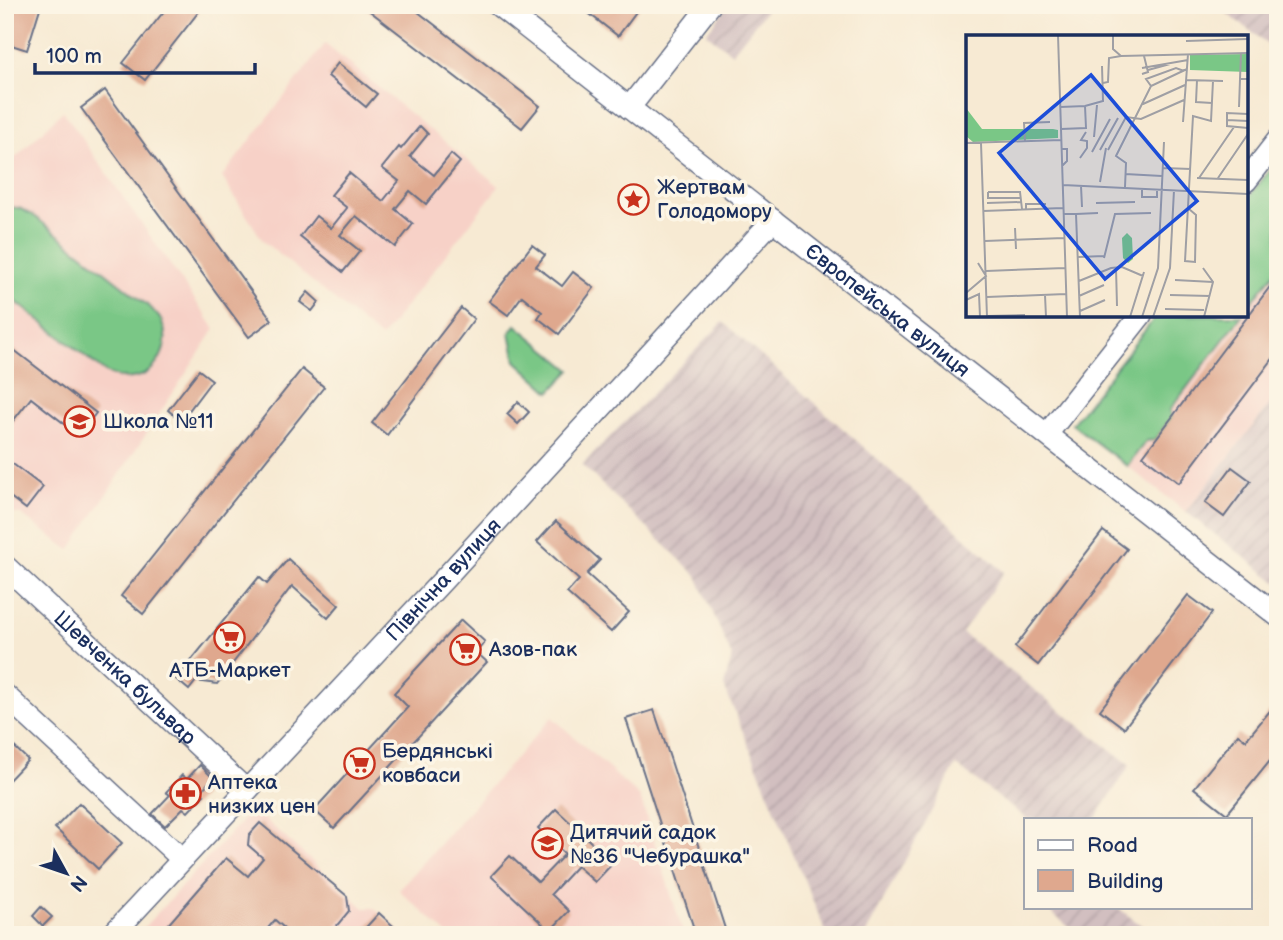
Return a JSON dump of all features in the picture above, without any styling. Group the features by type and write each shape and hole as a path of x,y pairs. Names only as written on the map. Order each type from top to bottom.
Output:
{"street":[{"name":"Європейська вулиця","path":"498,5 1278,616"},
{"path":"629,108 710,5"},
{"path":"1248,178 1278,140"},
{"name":"Північна вулиця","path":"112,935 445,578 773,220"},
{"path":"1047,434 1138,317"},
{"name":"Шевченка бульвар","path":"5,566 246,790"},
{"path":"5,695 182,859"}],"shaded area":[{"path":"729,5 770,5 732,53 706,33"},
{"path":"1216,5 1278,5 1278,52"},
{"path":"325,44 499,186 381,338 263,241 222,177"},
{"name":"Школа №11","path":"63,111 215,329 70,550 20,514 5,513 5,168"},
{"path":"1278,268 1278,394 1186,512 1127,466 1146,440 1172,417 1169,410 1240,317 1248,317 1248,306"},
{"path":"723,322 1004,572 962,633 1130,765 1096,818 1026,818 956,765 865,935 827,935 724,686 732,657 697,576 582,465"},
{"path":"1278,394 1278,583 1186,512"},
{"name":"Дитячий садок №36 \"Чебурашка\"","path":"552,717 640,797 684,935 448,935 399,890"},
{"path":"253,809 364,908 374,908 403,935 137,935"},
{"path":"1045,908 1118,908 1154,935 1079,935"}],"green space":[{"path":"1278,160 1278,268 1248,306 1248,198"},
{"path":"5,207 19,208 33,215 152,309 162,322 165,340 160,358 149,371 132,378 105,372 5,293"},
{"path":"1155,317 1240,317 1170,410 1172,417 1155,440 1146,441 1127,466 1072,424"},
{"path":"516,325 571,370 550,392 516,361 510,333"}],"building":[{"path":"7,5 41,5 27,50 5,43"},
{"path":"169,5 204,5 145,80 123,63"},
{"path":"362,5 409,5 540,106 522,128"},
{"path":"578,5 641,5 618,36"},
{"path":"338,63 377,94 366,107 328,76"},
{"path":"105,90 272,320 249,337 81,108"},
{"path":"420,126 428,134 410,156 434,175 451,154 460,162 426,204 410,191 395,209 413,224 395,247 356,216 340,235 360,251 343,272 300,237 316,216 331,228 347,208 331,195 349,173 383,201 399,181 382,168"},
{"path":"532,245 545,255 536,266 562,286 573,272 594,288 559,334 538,318 542,312 522,296 508,315 489,301"},
{"path":"1278,276 1278,352 1179,483 1143,456"},
{"path":"308,292 319,302 312,311 300,302"},
{"path":"461,308 474,319 387,435 372,423"},
{"path":"5,343 96,413 79,435 31,398 5,431"},
{"path":"302,369 324,387 143,614 121,596"},
{"path":"199,370 212,380 181,421 168,410"},
{"path":"518,402 529,412 518,424 507,414"},
{"path":"5,458 43,487 26,509 5,493"},
{"path":"1232,467 1251,481 1224,517 1205,503"},
{"path":"556,521 600,560 587,574 629,612 611,632 567,593 579,580 537,542"},
{"path":"1103,531 1127,549 1038,665 1015,647"},
{"name":"АТБ-Маркет","path":"288,559 339,605 328,618 292,586 217,684 196,681 189,690 176,679 259,577 267,584"},
{"path":"1188,595 1212,613 1124,728 1100,710"},
{"path":"461,620 485,642 476,652 487,662 334,828 314,810 408,707 394,693"},
{"path":"1278,701 1278,751 1227,814 1194,788 1238,734 1246,740"},
{"path":"654,710 727,935 696,935 626,719"},
{"path":"5,738 28,760 5,784"},
{"path":"200,765 213,778 200,792 204,795 188,812 183,808 165,826 152,814 170,795 166,792 182,775 187,779"},
{"path":"79,803 122,843 98,869 55,828"},
{"path":"556,809 613,863 595,882 577,866 551,894 569,911 550,931 491,876 510,856 538,882 565,854 538,828"},
{"path":"260,823 347,896 349,911 329,935 292,935 275,920 262,935 159,935 226,858 248,876 263,858 248,845 249,835"},
{"path":"41,907 52,917 43,926 33,916"},
{"path":"379,913 403,935 359,935"}],"place":[{"name":"Жертвам Голодомору","path":"634,199"},
{"name":"Школа №11","path":"80,421"},
{"name":"АТБ-Маркет","path":"230,638"},
{"name":"Азов-пак","path":"466,649"},
{"name":"Бердянські ковбаси","path":"359,763"},
{"name":"Аптека низких цен","path":"185,794"},
{"name":"Дитячий садок №36 \"Чебурашка\"","path":"547,844"}]}
